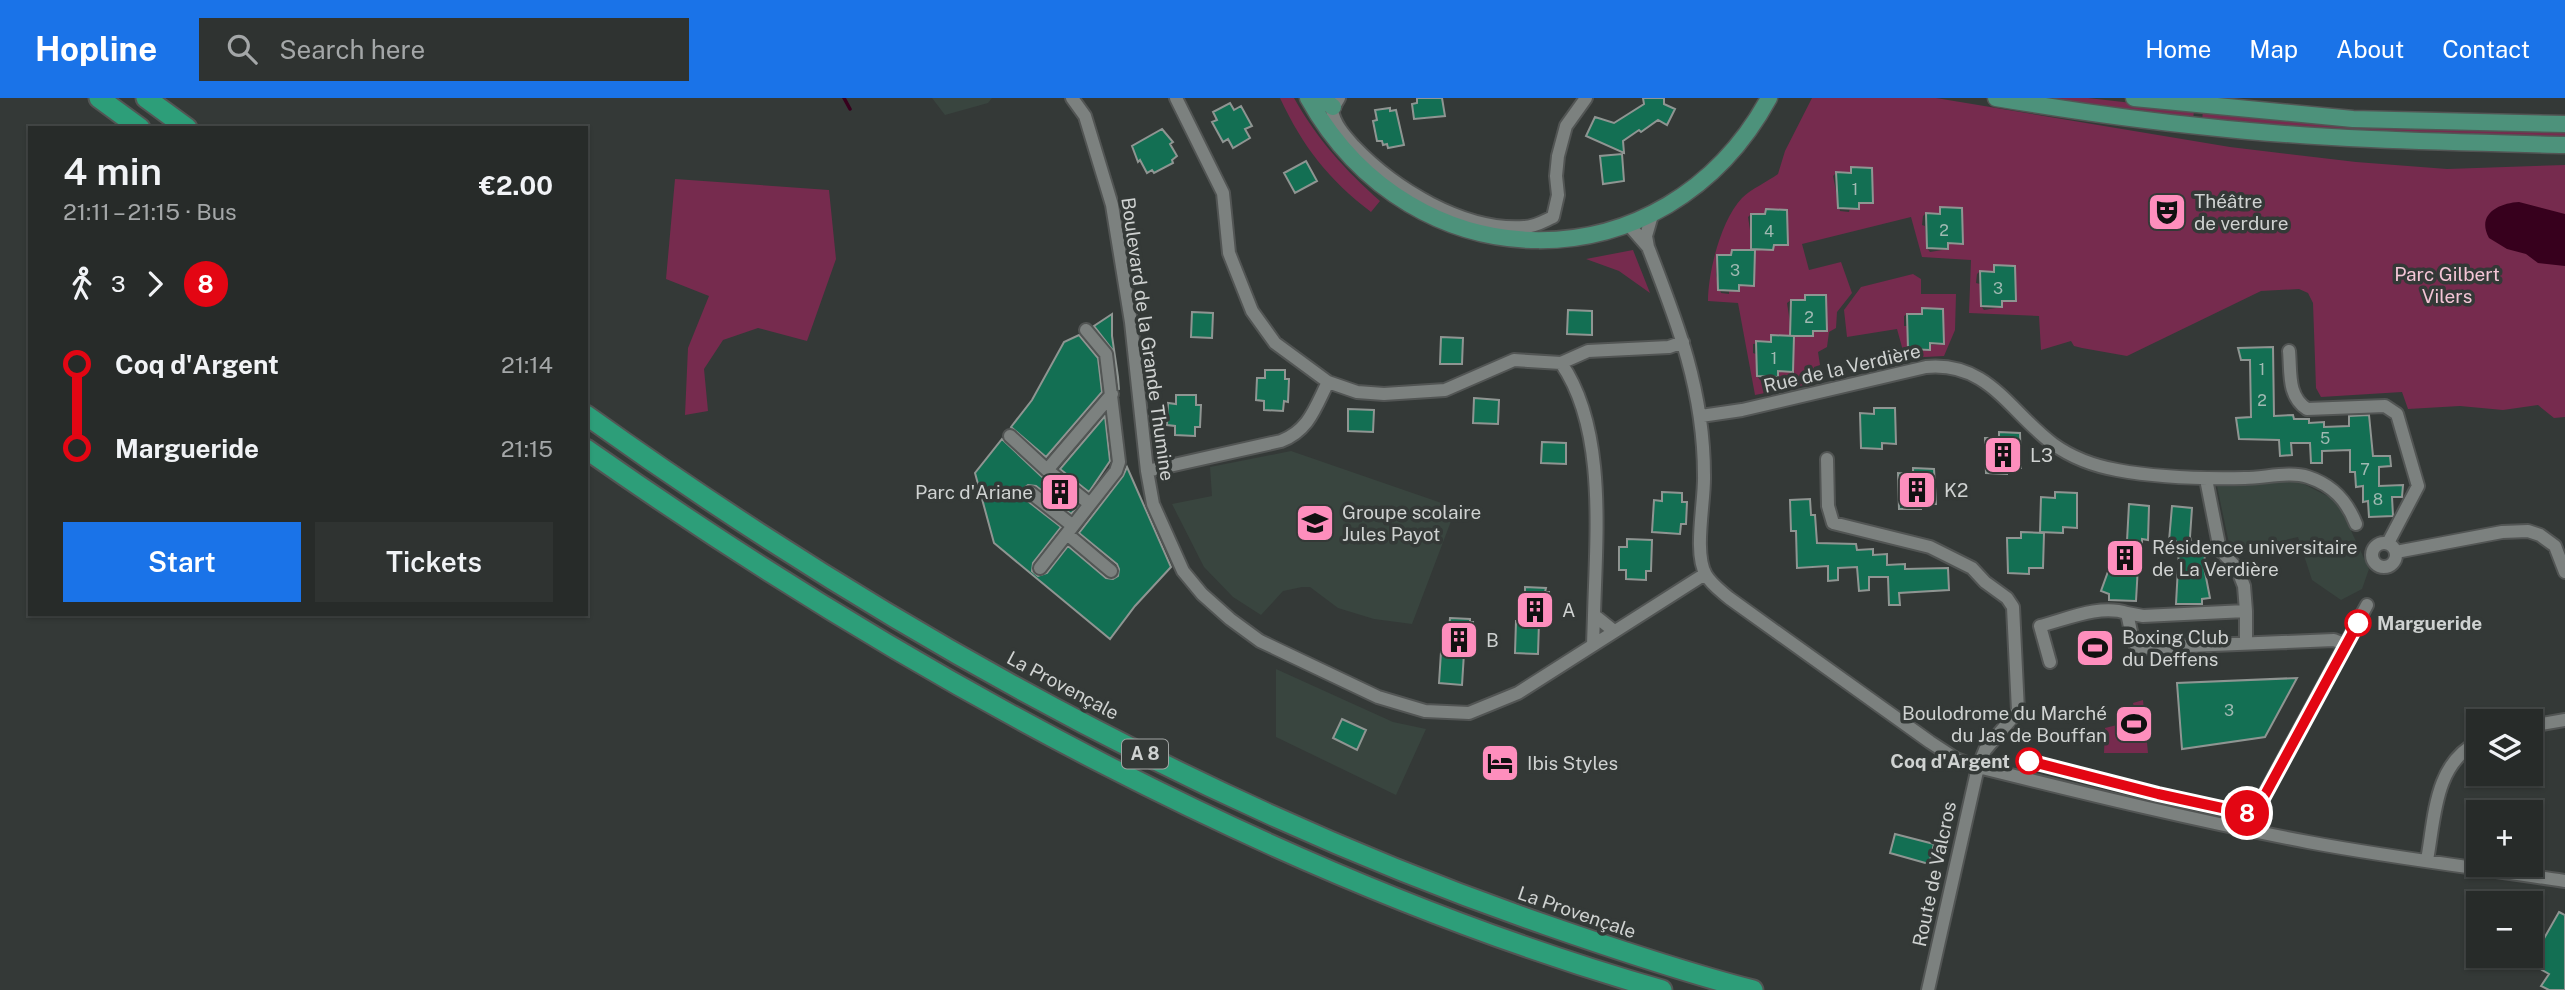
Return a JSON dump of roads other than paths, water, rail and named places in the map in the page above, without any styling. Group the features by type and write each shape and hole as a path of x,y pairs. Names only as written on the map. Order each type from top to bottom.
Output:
{"highway":[{"path":"99,98 137,126"},
{"path":"146,98 184,126"},
{"name":"La Provençale","path":"588,416 764,535 918,630 1101,732 1221,793 1388,867 1494,907 1626,953 1753,990"},
{"name":"A 8","path":"588,450 814,598 988,701 1151,787 1353,880 1537,950 1662,990"}],"main road":[{"path":"1308,98 1333,139 1358,168 1403,201 1461,228 1502,238 1552,241 1579,238 1652,215 1693,188 1726,158 1753,125 1769,98"},
{"path":"1996,98 2209,128 2334,137 2565,145"},
{"path":"2134,98 2353,118 2565,124"}],"street":[{"name":"Boulevard de la Grande Thumine","path":"1072,98 1085,116 1112,205 1153,505 1183,571 1202,594 1260,641 1378,697 1425,711 1469,713 1518,693 1705,574"},
{"path":"1176,98 1223,193 1229,253 1252,311 1275,343 1328,382 1357,392 1384,394 1445,390 1514,360 1560,363 1588,351 1669,347 1683,342"},
{"path":"1333,101 1335,122 1372,164 1402,186 1441,209 1480,222 1526,228 1553,217 1558,195 1558,156 1566,125 1586,98"},
{"path":"1652,215 1646,236 1648,247 1695,380 1701,416 1704,478 1700,558 1705,574 1729,598 1948,754 1978,767 2144,808 2249,830 2565,881"},
{"path":"1628,224 1648,247"},
{"path":"1040,568 1116,471 1119,462 1106,354 1086,330"},
{"path":"2289,351 2292,392 2299,404 2307,409 2385,406 2398,414 2418,486 2392,547 2521,530 2549,540 2558,552 2565,572"},
{"path":"1560,363 1575,384 1591,443 1596,523 1592,645"},
{"name":"Rue de la Verdière","path":"1701,416 1735,411 1926,367 1942,367 1977,375 2053,444 2082,460 2156,477 2308,477 2343,497 2356,524"},
{"path":"1147,471 1297,435 1306,425 1328,382"},
{"path":"1047,470 1112,394"},
{"path":"1010,436 1090,505"},
{"name":"Route de Valcros","path":"1827,459 1828,506 1833,523 1930,547 1972,568 1985,582 2007,598 2013,607 2018,711 1985,750 1978,767 1928,990"},
{"path":"2206,479 2220,550 2237,568 2244,586 2246,643"},
{"path":"1031,493 1111,571"},
{"path":"2249,830 2259,804 2367,605"},
{"path":"2050,662 2040,626 2098,611 2117,610 2143,616 2246,611"},
{"path":"2127,613 2133,641 2138,648 2334,640 2346,645"},
{"path":"1594,615 1615,631"},
{"path":"2543,724 2565,720"},
{"path":"2427,860 2442,779 2456,757 2466,750"}],"waterway":[{"path":"844,98 850,109"}],"place":[{"name":"Théâtre de verdure","path":"2167,212"},
{"name":"L3","path":"2003,455"},
{"name":"K2","path":"1917,490"},
{"name":"Parc d'Ariane","path":"1060,492"},
{"name":"Groupe scolaire Jules Payot","path":"1315,523"},
{"name":"Résidence universitaire de La Verdière","path":"2125,558"},
{"name":"A","path":"1535,610"},
{"name":"Margueride","path":"2358,623"},
{"name":"B","path":"1459,640"},
{"name":"Boxing Club du Deffens","path":"2095,648"},
{"name":"Boulodrome du Marché du Jas de Bouffan","path":"2134,724"},
{"name":"Coq d'Argent","path":"2029,761"},
{"name":"Ibis Styles","path":"1500,763"}],"park label":[{"name":"Parc Gilbert Vilers","path":"2447,285"}]}
